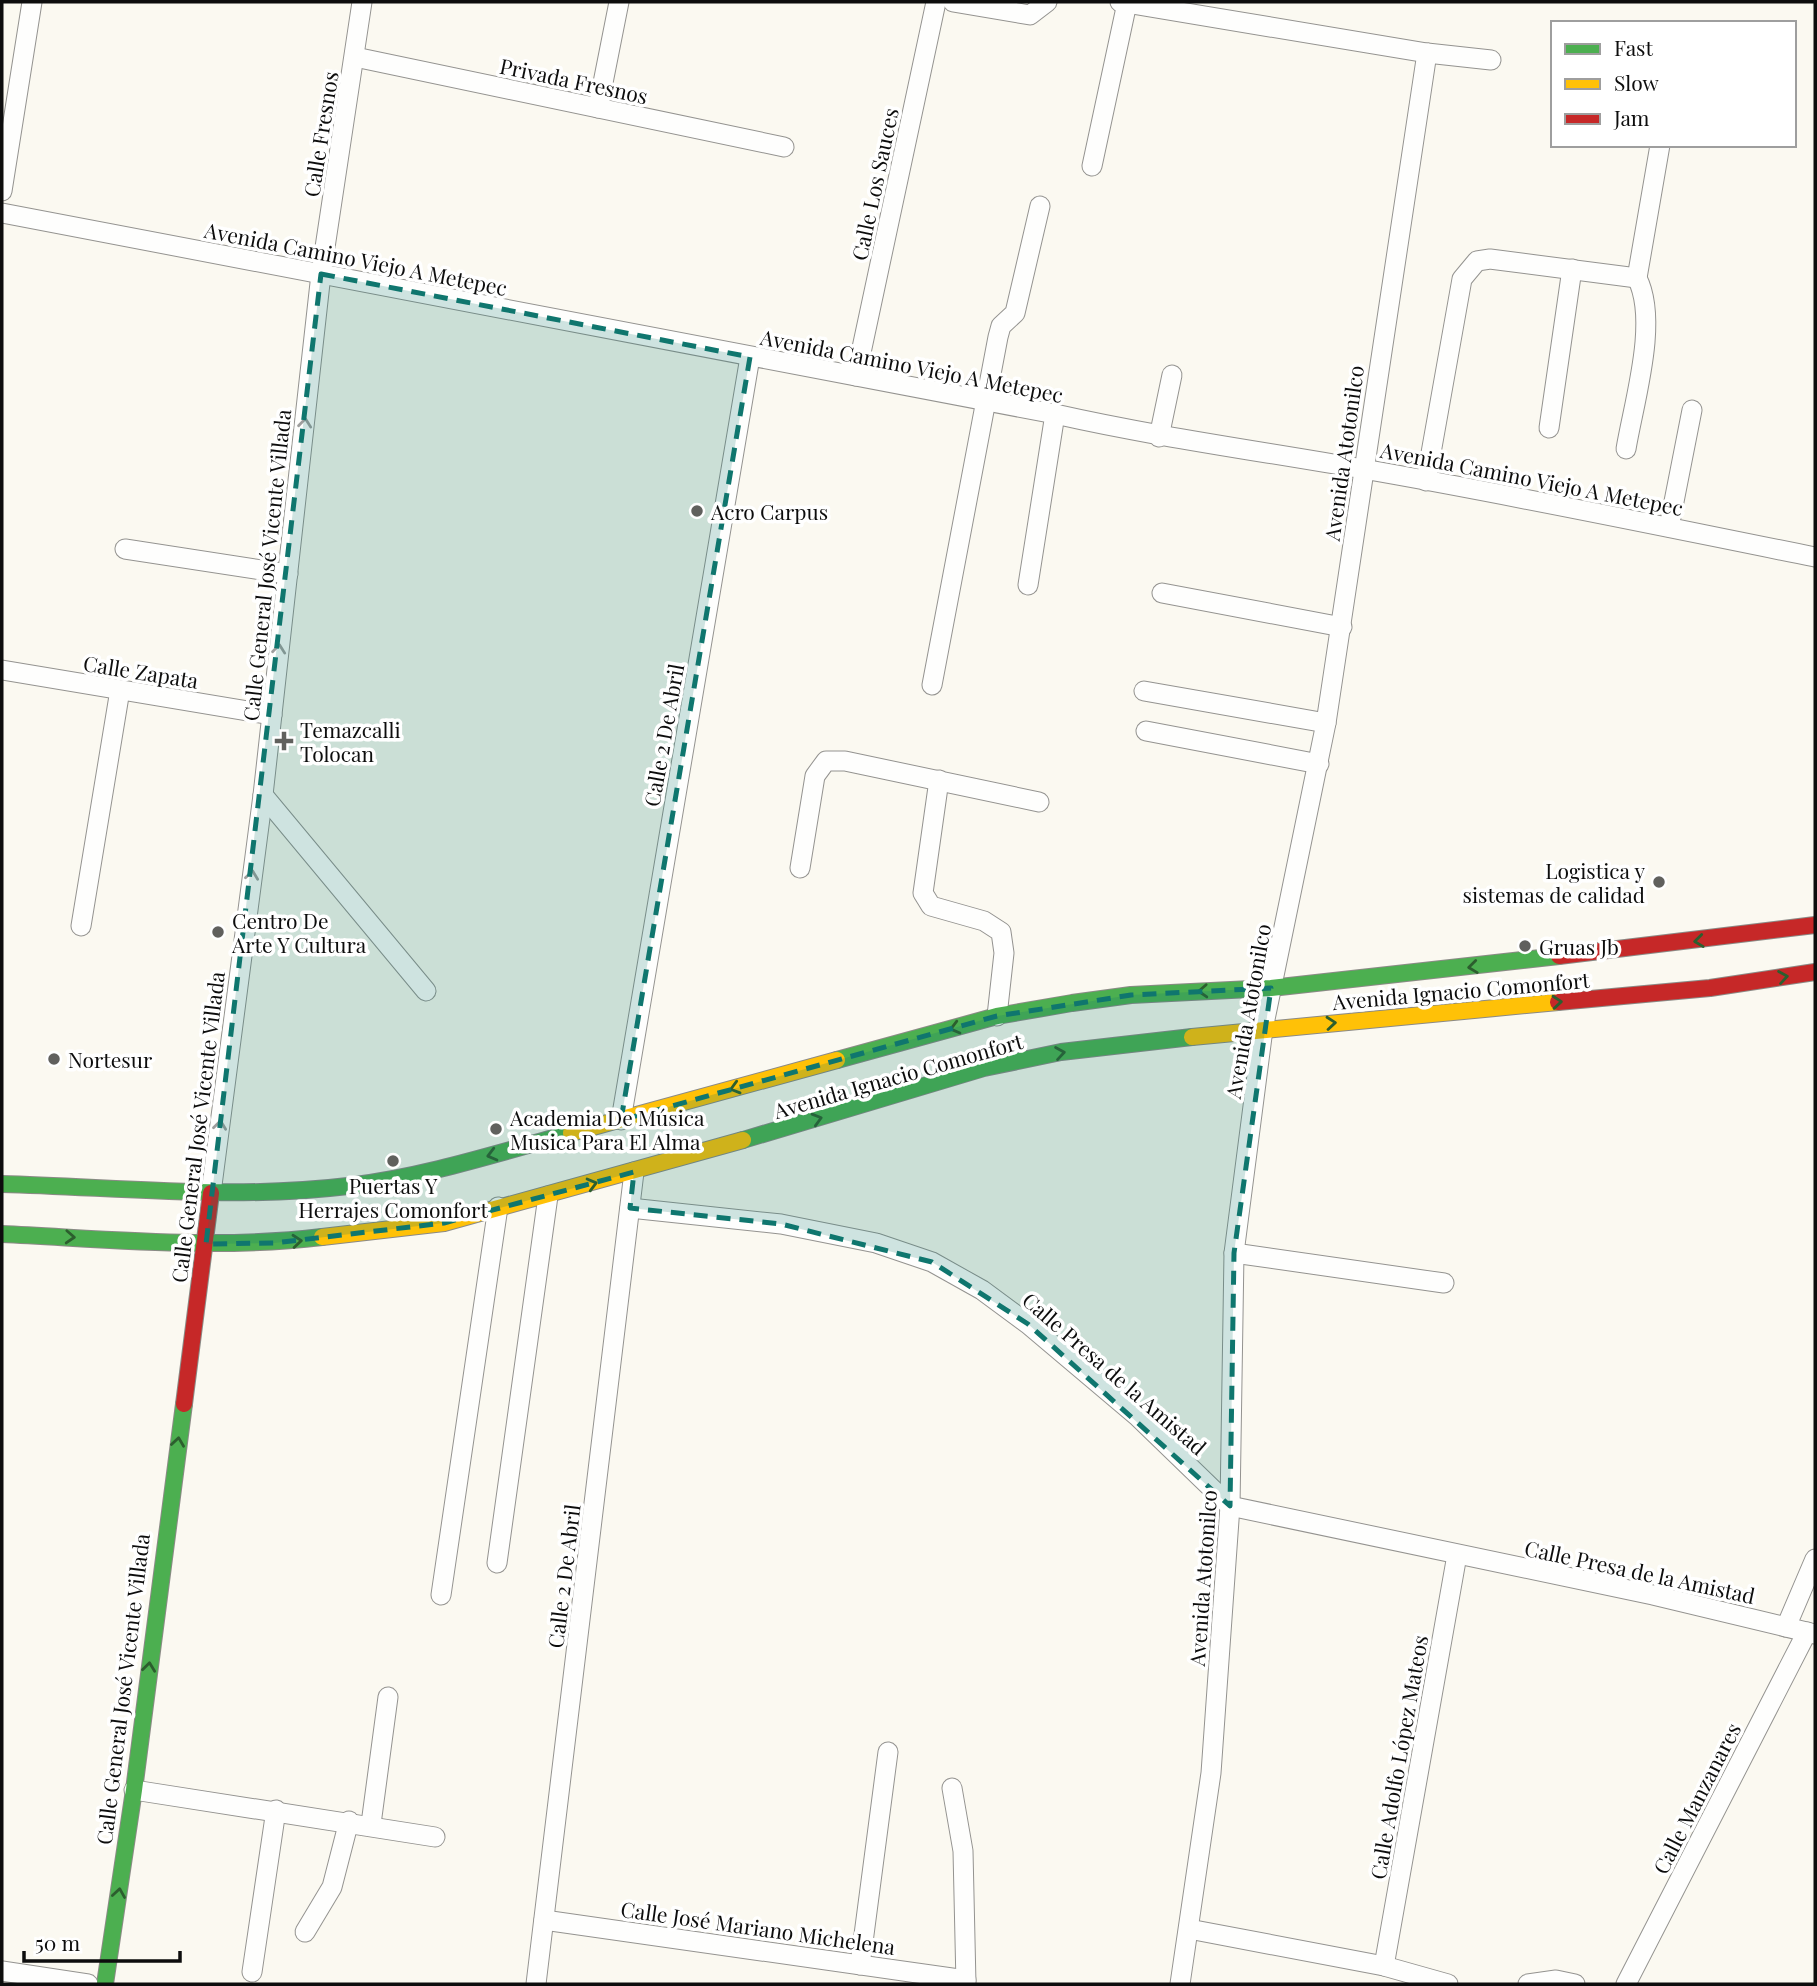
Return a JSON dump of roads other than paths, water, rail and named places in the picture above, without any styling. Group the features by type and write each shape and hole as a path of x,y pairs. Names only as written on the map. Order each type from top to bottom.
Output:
{"main road":[{"name":"Avenida Ignacio Comonfort","path":"2,1184 211,1193 337,1187 411,1176 997,1016 1131,995 1271,988 1496,965 1815,925"},
{"name":"Avenida Ignacio Comonfort","path":"2,1234 206,1244 274,1243 444,1223 634,1172 984,1068 1061,1052 1710,988 1815,972"},
{"name":"Calle General José Vicente Villada","path":"105,1984 134,1790 162,1556 211,1193"}],"street":[{"path":"2,191 32,2"},
{"name":"Calle Fresnos","path":"321,274 362,2"},
{"path":"598,108 619,2"},
{"name":"Calle Los Sauces","path":"856,376 936,2"},
{"path":"953,2 1030,15 1046,2"},
{"path":"1092,166 1124,2 1427,53 1491,60"},
{"name":"Avenida Atotonilco","path":"1180,1984 1211,1773 1230,1506 1234,1253 1263,1030 1319,764 1342,627 1362,469 1427,53"},
{"name":"Privada Fresnos","path":"355,57 784,147"},
{"path":"1626,449 1647,327 1645,294 1637,278 1660,147"},
{"path":"932,685 988,402 999,330 1015,313 1040,206"},
{"name":"Avenida Camino Viejo A Metepec","path":"2,213 1055,414 1159,437 1362,469 1815,557"},
{"path":"1426,481 1457,298 1469,268 1477,261 1490,259 1637,278"},
{"path":"1549,428 1572,269"},
{"name":"Calle General José Vicente Villada","path":"211,1193 263,795 321,274"},
{"name":"Calle 2 De Abril","path":"621,1120 750,357"},
{"path":"1159,437 1172,375"},
{"path":"1669,527 1692,410"},
{"path":"1028,585 1055,414"},
{"path":"125,549 288,574"},
{"path":"1162,593 1342,627"},
{"name":"Calle Zapata","path":"2,670 272,715"},
{"path":"81,926 120,690"},
{"path":"1144,691 1326,723"},
{"path":"1146,731 1319,764"},
{"path":"800,868 815,776 826,761 845,761 1039,802"},
{"path":"940,780 923,893 930,906 984,921 1001,932 1004,940 1002,988 997,1016"},
{"path":"263,795 425,991"},
{"name":"Calle 2 De Abril","path":"536,1984 634,1172"},
{"path":"497,1563 548,1196"},
{"path":"441,1595 498,1207"},
{"name":"Calle Presa de la Amistad","path":"630,1208 781,1224 876,1244 932,1262 982,1290 1028,1324 1137,1416 1230,1506 1653,1595 1811,1633"},
{"path":"1234,1253 1311,1261 1444,1283"},
{"name":"Calle Adolfo López Mateos","path":"1384,1966 1457,1555"},
{"path":"1786,1627 1815,1559"},
{"name":"Calle Manzanares","path":"1626,1984 1811,1633"},
{"path":"371,1824 388,1697"},
{"path":"860,1965 888,1752"},
{"path":"952,1788 963,1851 966,1982"},
{"path":"134,1790 371,1824 435,1836"},
{"path":"252,1972 276,1811"},
{"path":"305,1932 331,1887 349,1821"},
{"name":"Calle José Mariano Michelena","path":"544,1920 966,1982"},
{"path":"1189,1929 1384,1966 1448,1984"},
{"path":"2,1971 88,1984"},
{"path":"1528,1984 1556,1980 1575,1984"}],"place":[{"name":"Acro Carpus","path":"697,511"},
{"name":"Temazcalli Tolocan","path":"284,741"},
{"name":"Logistica y sistemas de calidad","path":"1659,882"},
{"name":"Centro De Arte Y Cultura","path":"218,932"},
{"name":"Gruas Jb","path":"1525,946"},
{"name":"Nortesur","path":"54,1059"},
{"name":"Academia De Música Musica Para El Alma","path":"496,1129"},
{"name":"Puertas Y Herrajes Comonfort","path":"393,1161"}]}
